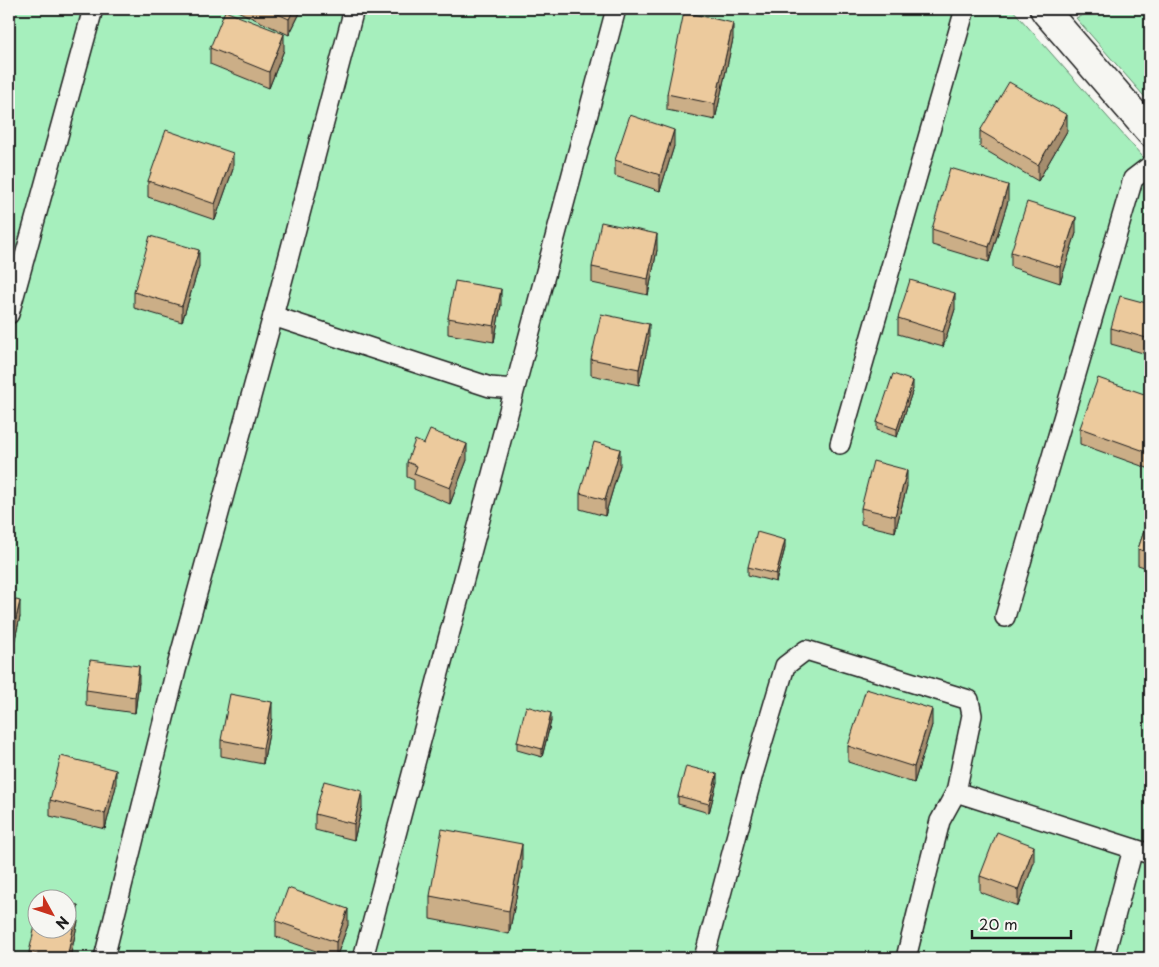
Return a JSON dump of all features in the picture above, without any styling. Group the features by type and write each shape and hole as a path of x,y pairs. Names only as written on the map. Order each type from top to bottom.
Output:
{"street":[{"path":"1044,9 1150,132"}],"lane":[{"path":"9,314 93,9"},
{"path":"104,958 176,670 354,9"},
{"path":"363,958 616,9"},
{"path":"840,444 965,9"},
{"path":"1005,617 1133,179 1150,166"},
{"path":"272,316 490,387 514,389"},
{"path":"704,958 753,774 785,666 806,650 969,700 972,715 956,792 940,822 906,958"},
{"path":"956,792 1142,852 1104,958"}],"green space":[{"path":"9,9 1012,9 1150,165 1150,958 9,958"},
{"path":"1097,9 1150,9 1150,103 1076,18"}],"building":[{"path":"267,9 294,9 289,19"},
{"path":"225,11 284,34 269,72 210,48"},
{"path":"684,12 733,23 715,104 667,94"},
{"path":"1009,82 1067,115 1038,165 980,131"},
{"path":"630,115 674,130 660,175 615,160"},
{"path":"166,130 233,153 215,204 148,181"},
{"path":"950,168 1008,185 989,247 932,229"},
{"path":"1027,202 1076,217 1060,267 1011,252"},
{"path":"601,222 657,234 648,279 592,267"},
{"path":"150,236 199,250 182,306 134,292"},
{"path":"910,280 955,293 943,332 898,318"},
{"path":"455,281 501,289 494,326 448,318"},
{"path":"1120,296 1150,304 1150,339 1111,328"},
{"path":"601,314 649,324 639,369 591,359"},
{"path":"893,374 913,381 897,429 877,422"},
{"path":"1098,378 1150,396 1150,453 1080,428"},
{"path":"430,430 467,444 450,488 414,474 417,466 407,462 415,440 424,444"},
{"path":"594,442 620,449 605,500 580,493"},
{"path":"873,461 907,470 895,516 861,508"},
{"path":"1150,513 1150,553 1138,549"},
{"path":"757,532 785,540 776,574 748,567"},
{"path":"9,598 20,601 12,636 9,636"},
{"path":"90,660 139,666 135,697 86,690"},
{"path":"866,689 932,709 914,767 848,746"},
{"path":"230,694 272,702 263,748 221,740"},
{"path":"526,706 551,713 542,749 517,742"},
{"path":"61,756 116,770 105,814 50,800"},
{"path":"686,766 717,774 709,804 678,796"},
{"path":"324,781 362,791 354,824 315,814"},
{"path":"442,829 522,844 509,911 430,896"},
{"path":"997,832 1034,846 1018,890 980,876"},
{"path":"288,888 348,909 336,942 276,921"},
{"path":"32,940 71,940 67,958 57,958 29,952"}]}
